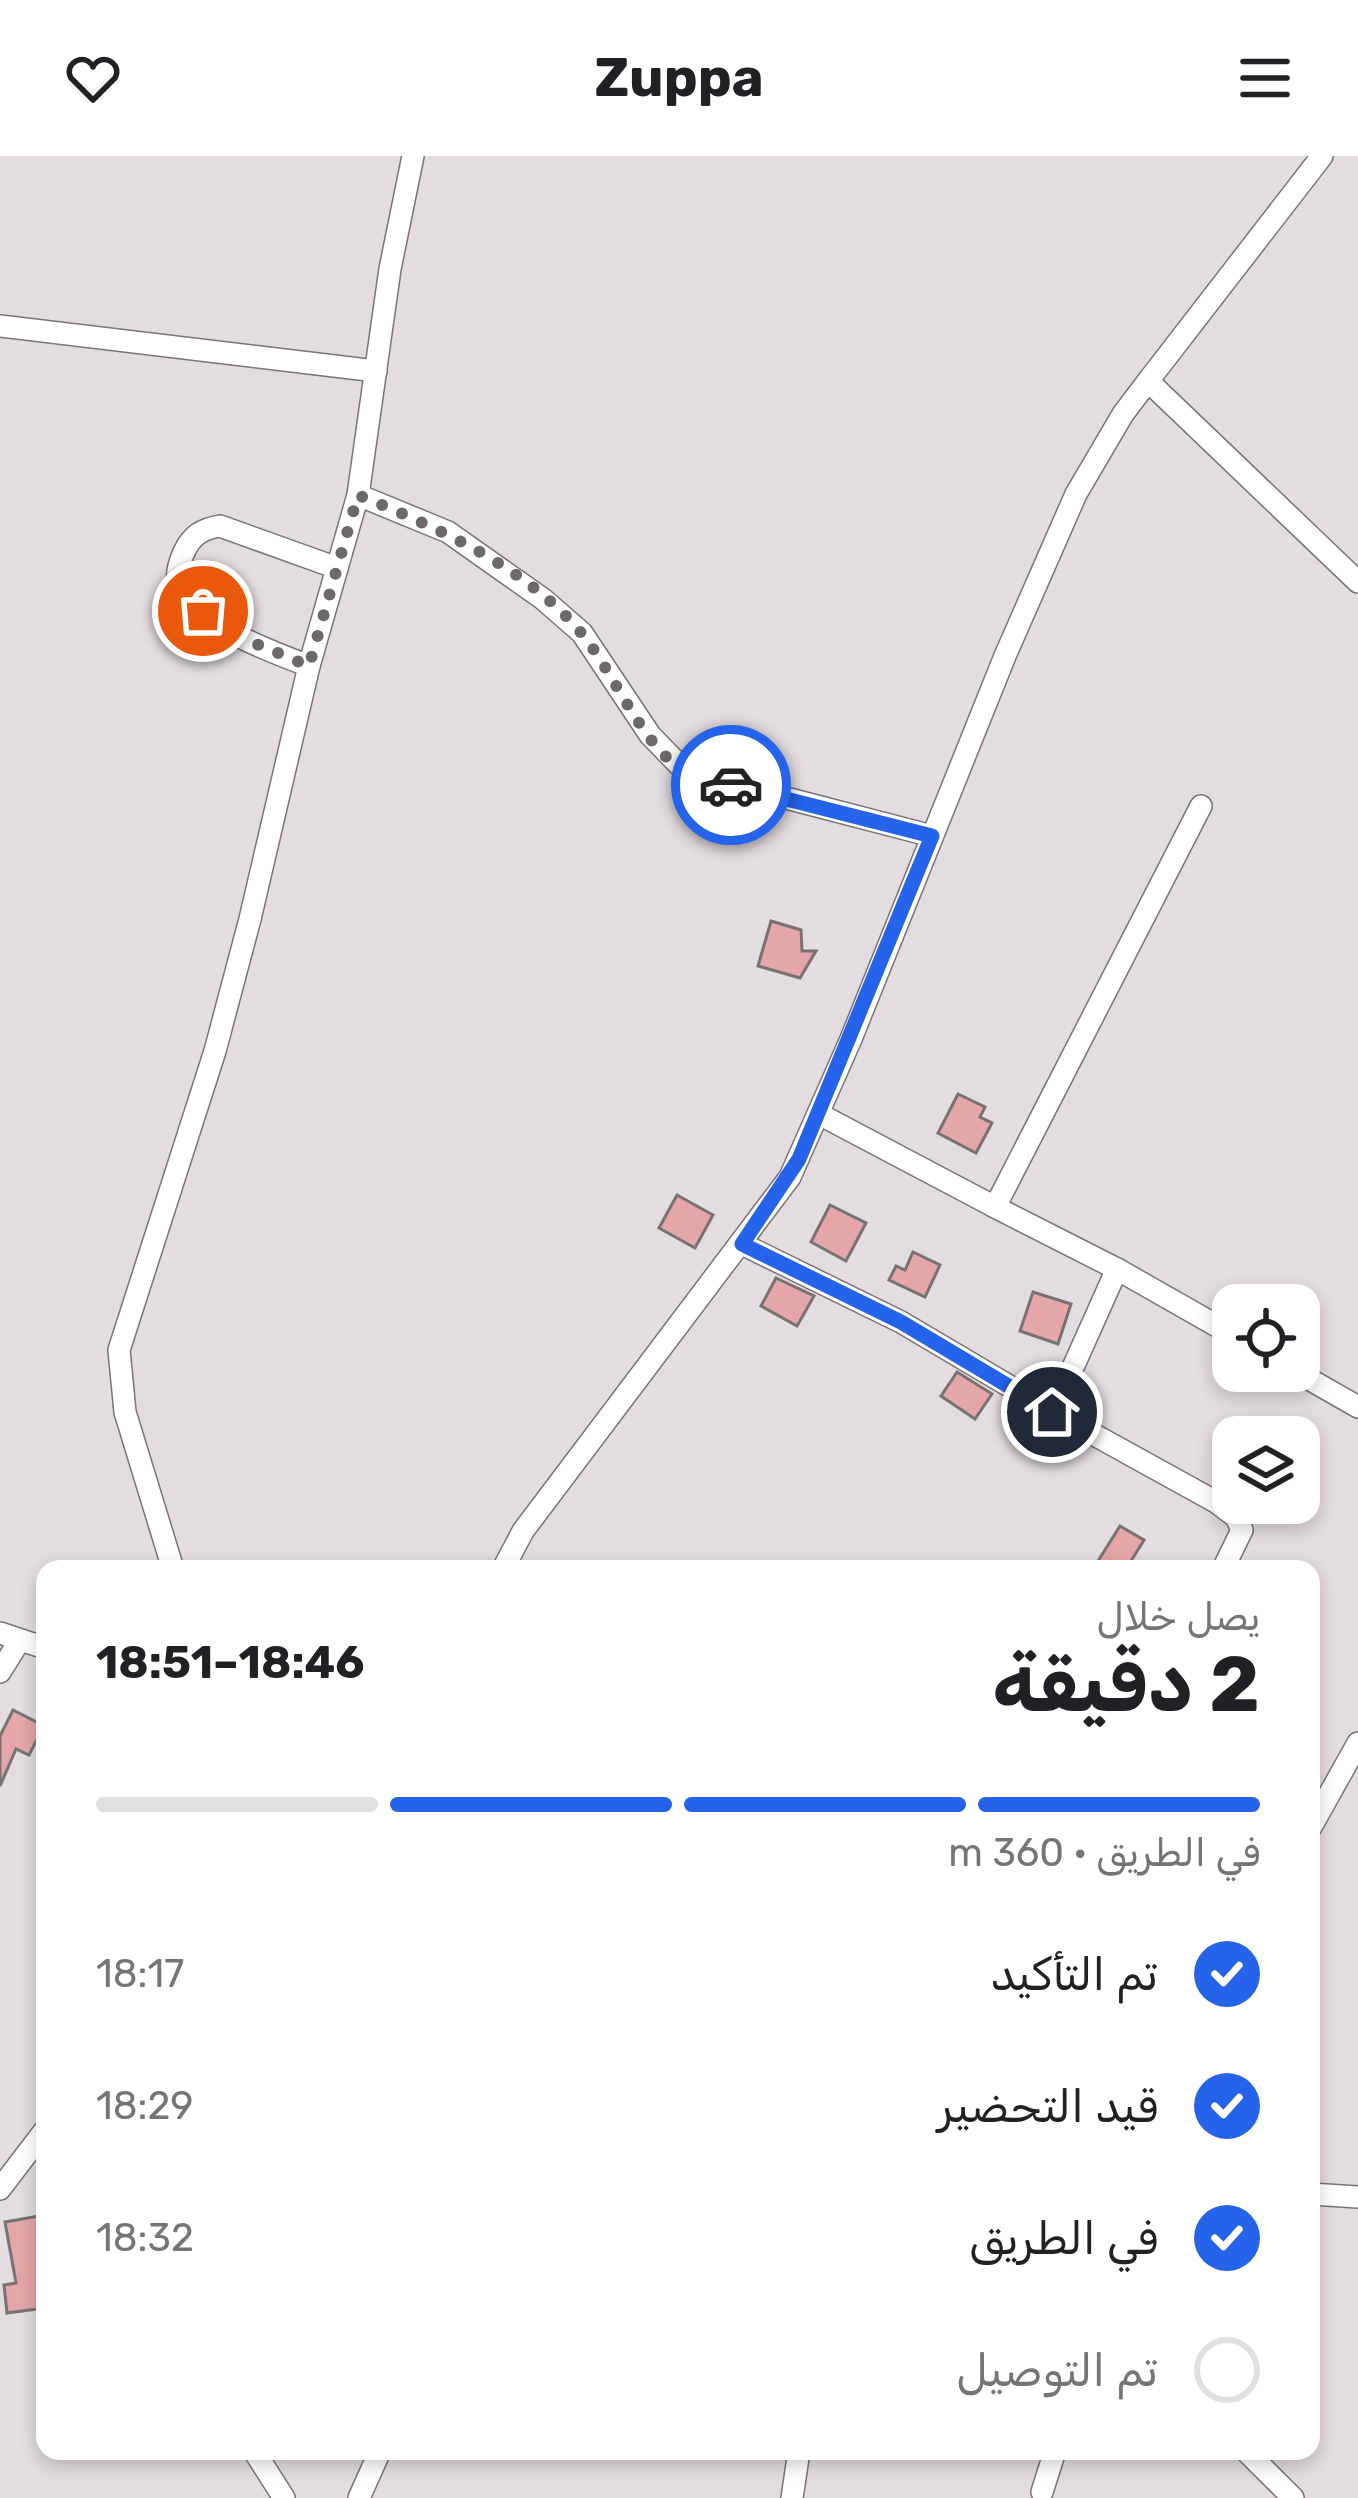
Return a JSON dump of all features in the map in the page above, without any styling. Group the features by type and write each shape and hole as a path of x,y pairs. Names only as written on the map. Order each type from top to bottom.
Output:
{"street":[{"path":"170,1560 130,1431 119,1350 214,1051 309,666 358,495 393,247 413,156"},
{"path":"508,1560 523,1531 790,1177 1076,494 1148,381 1322,156"},
{"path":"0,326 376,371"},
{"path":"1148,381 1358,582"},
{"path":"358,495 460,538 543,599 582,633 650,735 686,772 932,836"},
{"path":"309,666 247,640 190,602 178,586 178,566 194,536 220,526 337,568"},
{"path":"995,1207 1201,806"},
{"path":"819,1114 1212,1323"},
{"path":"742,1244 901,1322 1236,1517 1242,1530 1227,1560"},
{"path":"1052,1412 1117,1269"},
{"path":"1320,1385 1358,1407"},
{"path":"0,1672 10,1636"},
{"path":"1320,1812 1358,1743"},
{"path":"0,2188 36,2142"},
{"path":"1320,2195 1358,2197"},
{"path":"260,2460 284,2498"},
{"path":"358,2498 376,2460"},
{"path":"792,2498 798,2460"},
{"path":"1042,2492 1052,2460"},
{"path":"1255,2460 1293,2498"}],"building":[{"path":"771,921 801,930 802,951 816,951 800,978 758,966"},
{"path":"958,1094 985,1107 980,1117 992,1123 976,1153 938,1133"},
{"path":"677,1195 713,1215 695,1248 659,1228"},
{"path":"830,1205 866,1223 846,1261 811,1242"},
{"path":"913,1252 940,1265 925,1297 889,1280 896,1266 905,1270"},
{"path":"776,1278 814,1296 797,1326 761,1306"},
{"path":"1033,1292 1071,1304 1058,1344 1020,1331"},
{"path":"957,1372 992,1394 975,1419 941,1396"},
{"path":"1120,1526 1144,1540 1132,1560 1099,1560"},
{"path":"13,1710 36,1722 36,1741 29,1755 16,1749 0,1786 0,1736"},
{"path":"36,2217 36,2309 7,2313 4,2285 16,2283 5,2222"}],"way so far":[{"path":"203,611 266,650 309,666 358,495 448,532 543,599 582,633 615,688 671,761 686,772 731,785"}],"route":[{"path":"731,785 932,836 799,1159 742,1244 901,1322 1052,1412"}]}
